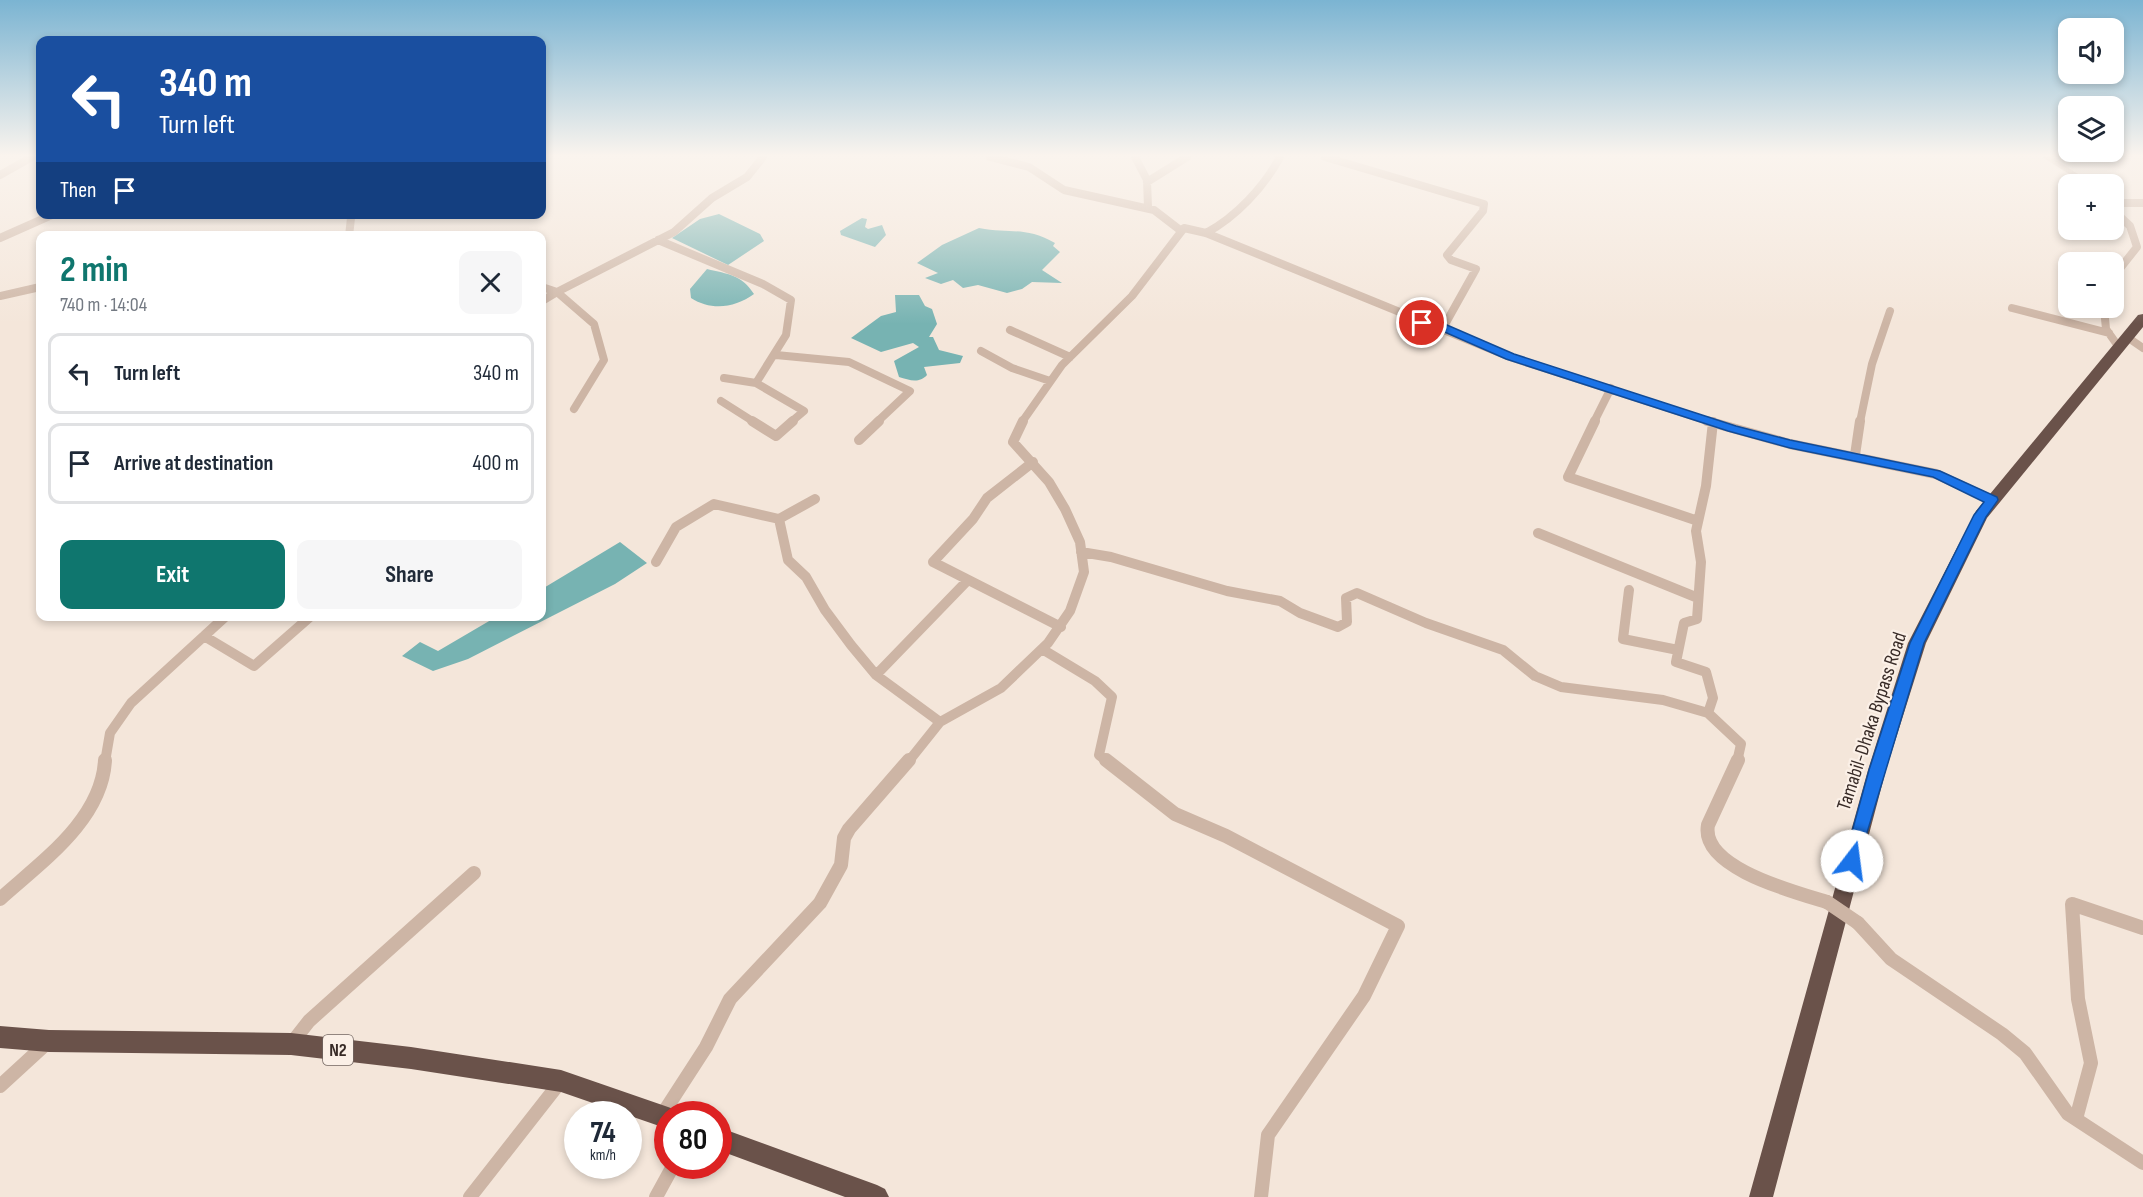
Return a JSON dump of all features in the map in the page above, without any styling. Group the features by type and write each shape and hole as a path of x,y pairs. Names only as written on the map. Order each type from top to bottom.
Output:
{"highway":[{"name":"Tamabil-Dhaka Bypass Road","path":"1761,1197 1877,770 1917,643 1981,515 2118,339 2143,318"},
{"name":"N2","path":"0,1037 49,1041 291,1044 411,1058 561,1081 654,1113"},
{"path":"732,1143 877,1197"}],"street":[{"path":"546,299 674,232 695,213"},
{"path":"1160,213 1180,230"},
{"path":"1206,233 1217,227 1231,213"},
{"path":"1443,327 1476,269 1451,260 1447,255 1481,213"},
{"path":"2124,217 2136,234 2137,247 2124,263"},
{"path":"0,238 43,219"},
{"path":"673,1101 692,1065 706,1047 730,999 819,903 841,865 844,838 849,829 899,774 940,722 1001,688 1042,649 1061,627 1081,587 1084,572 1080,542 1065,509 1033,462 1013,442 1024,419 1050,381 1070,357 1132,296 1168,251 1180,230 1184,228 1206,233 1422,323 1443,327 1510,357 1713,422 1790,444 1936,474 1992,500"},
{"path":"658,240 763,284 791,300 792,322 776,355 756,383"},
{"path":"0,296 36,288"},
{"path":"546,288 557,292 594,324 604,360 574,409"},
{"path":"2012,308 2143,348"},
{"path":"1855,456 1860,412 1878,339 1890,311"},
{"path":"2103,318 2118,339"},
{"path":"1010,330 1070,357"},
{"path":"981,351 1012,368 1050,381"},
{"path":"776,355 849,362 910,391 859,440"},
{"path":"721,401 776,436 804,411 756,383 724,378"},
{"path":"1611,388 1568,477 1698,521"},
{"path":"1677,656 1684,623 1697,619 1701,562 1696,531 1706,486 1713,422"},
{"path":"1033,462 987,498 973,519 933,562 1061,627"},
{"path":"656,562 676,527 714,504 779,519 815,499"},
{"path":"779,519 788,560 806,577 825,610 876,675 940,722"},
{"path":"1538,533 1698,598"},
{"path":"1082,552 1111,557 1227,591 1280,602 1300,613 1338,627 1347,622 1346,598 1357,593 1425,623 1503,650 1535,676 1561,687 1663,700 1708,713 1741,744 1740,762 1707,825 1707,840 1717,855 1742,869 1827,903 1858,923 1891,959 2002,1034 2025,1053 2036,1072 2068,1114 2143,1163"},
{"path":"876,675 967,581"},
{"path":"1629,590 1623,639 1677,656 1706,672 1713,698 1708,713"},
{"path":"0,899 77,825 90,809 102,784 109,734 134,700 220,621"},
{"path":"204,636 254,666 305,621"},
{"path":"1042,649 1095,681 1112,697 1099,755 1174,814 1226,836 1398,926 1364,996 1268,1135 1261,1197"},
{"path":"291,1044 309,1021 372,967 419,921 474,873"},
{"path":"2076,1119 2091,1063 2078,999 2072,904 2143,928"},
{"path":"0,1086 49,1041"},
{"path":"470,1197 561,1081"},
{"path":"656,1197 666,1179"}],"water":[{"path":"719,214 760,234 764,241 728,265 672,238 700,219"},
{"path":"862,218 867,219 865,227 868,229 882,225 886,235 875,247 841,235 840,231"},
{"path":"979,228 1026,232 1055,243 1053,246 1060,252 1042,270 1062,283 1032,282 1022,289 1007,293 978,285 963,288 953,280 941,284 925,278 938,273 917,263 942,245"},
{"path":"707,269 739,279 754,294 747,299 723,306 707,305 691,298 690,289"},
{"path":"895,295 919,295 925,306 932,309 937,324 929,337 933,337 939,350 963,356 960,363 924,367 927,375 924,378 906,379 899,377 894,361 919,347 913,343 881,352 851,338 881,316 896,312"},
{"path":"620,542 647,563 615,584 546,619 546,587"},
{"path":"489,621 542,621 468,659 433,671 402,656 420,642 438,651"}],"route":[{"path":"1422,323 1443,327 1510,357 1667,406 1732,429 1790,444 1936,474 1992,500 1981,515 1917,643 1877,770 1852,861"}]}
